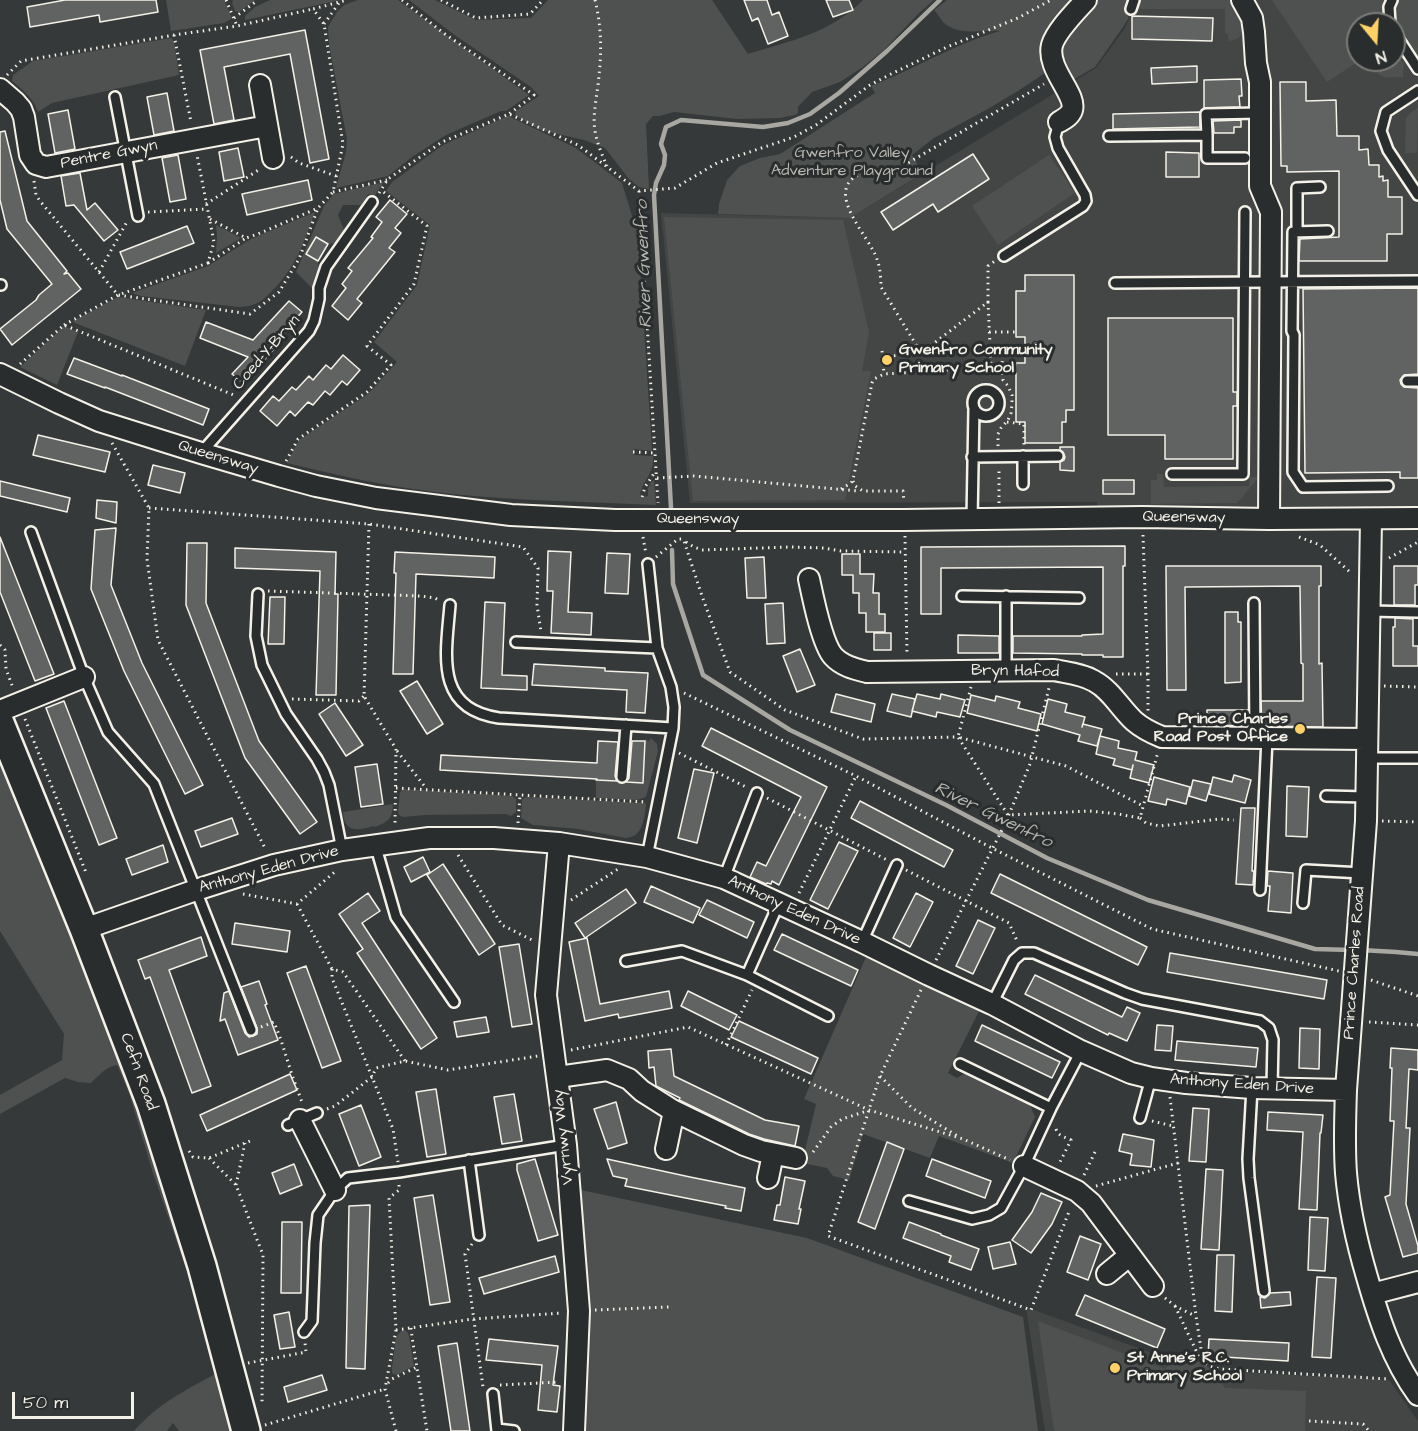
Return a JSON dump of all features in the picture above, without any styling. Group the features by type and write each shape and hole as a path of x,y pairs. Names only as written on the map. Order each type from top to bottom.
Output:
{"street":[{"path":"1059,122 1068,117 1073,109 1072,99 1053,63 1052,45 1061,29 1086,0"},
{"path":"1242,0 1252,18 1254,32 1260,82 1260,186 1271,212 1269,519"},
{"path":"260,85 273,158"},
{"name":"Pentre Gwyn","path":"0,89 21,109 30,155 36,164 46,167 267,126"},
{"name":"Queensway","path":"3,375 59,404 99,421 279,476 376,498 511,515 615,520 1418,518"},
{"name":"Prince Charles Road","path":"1371,519 1366,821 1346,1090 1346,1174 1359,1251 1381,1324 1392,1350 1413,1387"},
{"name":"Bryn Hafod","path":"808,579 826,645 833,656 842,663 867,672 1054,670 1078,675 1095,681 1109,692 1135,722 1155,734"},
{"path":"0,711 84,677"},
{"name":"Cefn Road","path":"0,723 84,929 150,1104 202,1266 246,1430"},
{"path":"1155,734 1261,738 1367,748"},
{"name":"Anthony Eden Drive","path":"84,929 274,865 342,850 447,837 559,843 644,856 724,878 992,1004 1081,1051 1131,1073 1186,1083 1252,1088 1346,1090"},
{"name":"Vyrnwy Way","path":"559,843 546,994 566,1145 579,1311 574,1431"},
{"path":"558,1077 608,1070 629,1079 642,1091 674,1110 744,1145 796,1158"},
{"path":"666,1149 674,1110"},
{"path":"303,1119 335,1190"},
{"path":"768,1178 773,1154"},
{"path":"1024,1166 1077,1191 1091,1203 1153,1286"},
{"path":"1107,1274 1130,1255"},
{"path":"1372,1294 1418,1281"}],"lane":[{"path":"1406,50 1418,69"},
{"path":"1418,91 1386,112 1381,131 1388,150 1418,195"},
{"path":"115,96 138,214"},
{"path":"1245,158 1207,158 1206,114 1260,113"},
{"path":"1004,256 1083,206 1086,201 1085,195 1058,148 1055,137 1059,122"},
{"path":"1109,136 1207,135"},
{"path":"1297,232 1298,188 1320,187"},
{"name":"Coed-Y-Bryn","path":"201,453 309,331 314,321 319,288 326,267 372,202"},
{"path":"1172,474 1243,474 1245,212"},
{"path":"1328,231 1293,232 1293,472 1303,487 1388,486"},
{"path":"1115,283 1418,281"},
{"path":"1407,381 1418,381"},
{"path":"972,520 972,457 974,400 978,393 985,390 993,392 999,399 996,412 983,418 973,430"},
{"path":"974,408 979,414 988,416"},
{"path":"1023,456 1023,484"},
{"path":"972,457 1058,456"},
{"path":"30,532 84,677 108,732 154,784 251,1030"},
{"path":"644,856 658,803 673,728 674,706 671,687 657,648 648,564"},
{"path":"258,594 256,636 262,665 286,714 324,772 329,785 342,850"},
{"path":"962,596 1079,598"},
{"path":"1006,597 1006,670"},
{"path":"1254,603 1261,738 1260,890"},
{"path":"450,605 446,660 448,675 452,689 471,710 484,716 499,718 673,728"},
{"path":"1369,611 1418,612"},
{"path":"516,642 657,648"},
{"path":"622,777 627,725"},
{"path":"1367,748 1418,758"},
{"path":"724,878 757,793"},
{"path":"1326,796 1366,797"},
{"path":"385,843 396,917 454,1002"},
{"path":"861,942 897,865"},
{"path":"1303,903 1306,870 1362,873"},
{"path":"747,975 785,906"},
{"path":"626,961 681,951 747,975 828,1016"},
{"path":"992,1004 1014,960 1022,953 1034,953 1142,999 1260,1021 1269,1028 1273,1040 1272,1088"},
{"path":"909,1201 972,1219 989,1215 1001,1208 1081,1051"},
{"path":"960,1064 1051,1108"},
{"path":"1140,1118 1160,1079"},
{"path":"1252,1088 1249,1178 1264,1290"},
{"path":"304,1332 312,1321 318,1215 335,1190 348,1178 566,1145"},
{"path":"469,1160 479,1235"},
{"path":"493,1394 497,1430 514,1431"}],"path":[{"path":"226,0 237,26"},
{"path":"229,7 230,0"},
{"path":"234,18 258,0"},
{"path":"0,81 21,62 237,26 347,0"},
{"path":"333,192 388,179 442,142 509,114 534,95 442,33 402,0"},
{"path":"441,0 476,18 530,14 543,0"},
{"path":"595,0 599,19 600,71 595,130 607,166"},
{"path":"509,114 578,145 639,191 675,188 717,163 794,137 816,125 870,85 947,47 1018,18 1051,0"},
{"path":"324,24 339,3"},
{"path":"36,164 34,188 36,195 118,295 250,314 279,292 299,259 318,208 333,192 343,144 324,24 313,9"},
{"path":"174,35 208,219 213,231 214,242 208,263"},
{"path":"921,353 881,287 877,258 849,209 845,198 846,187 861,173 894,169 915,159 1059,76"},
{"path":"206,204 261,168 260,159 288,155 299,163 336,176"},
{"path":"372,202 388,179"},
{"path":"279,476 298,439 368,392 391,365 367,346 414,284 427,226 381,190"},
{"path":"639,191 659,520"},
{"path":"3,375 64,325 118,295 208,263 246,238 318,208"},
{"path":"99,273 127,220 138,214 207,209"},
{"path":"208,219 246,238"},
{"path":"991,367 988,266 1004,256"},
{"path":"882,357 921,353 988,302"},
{"path":"64,325 246,400"},
{"path":"989,332 1016,332"},
{"path":"882,351 884,374"},
{"path":"1002,361 1003,380 1012,395 1012,404 1011,413 998,434 998,445 1007,445"},
{"path":"863,491 855,486 853,480 874,379 884,374 1002,367"},
{"path":"99,421 149,508 147,559 158,640 274,865"},
{"path":"1006,422 1024,424 1024,445 1016,445"},
{"path":"633,452 655,453"},
{"path":"999,457 999,519"},
{"path":"642,497 645,487 656,471"},
{"path":"657,478 689,476 863,491 903,491 907,672"},
{"path":"841,489 853,480"},
{"path":"149,508 369,524 523,547 538,568 537,605 543,643"},
{"path":"1140,818 1155,734 1149,674 1142,517"},
{"path":"369,524 364,696 396,749 427,789"},
{"path":"643,535 645,551"},
{"path":"1298,536 1320,545 1369,589"},
{"path":"648,564 678,539 702,550 790,547 905,552"},
{"path":"684,541 729,672 785,710 863,739 958,737 1066,766 1143,806"},
{"path":"1387,560 1418,543"},
{"path":"258,594 258,591 421,596 435,598 450,605"},
{"path":"0,645 4,650 6,669 19,704 88,878"},
{"path":"976,670 958,737 1008,815"},
{"path":"998,838 1032,757 1054,670"},
{"path":"1368,686 1418,687"},
{"path":"671,687 856,776 992,848 1152,928 1355,968 1418,996"},
{"path":"279,698 359,701 364,696"},
{"path":"669,748 1009,923 1022,953"},
{"path":"385,843 396,788 396,749"},
{"path":"785,906 829,830 856,776"},
{"path":"396,788 658,803"},
{"path":"517,840 520,795"},
{"path":"1008,815 1090,811 1140,818 1146,823 1160,826 1220,819 1234,820"},
{"path":"1366,821 1418,822"},
{"path":"447,837 502,925 550,949"},
{"path":"297,904 342,866 342,850"},
{"path":"553,911 644,856"},
{"path":"236,893 297,904"},
{"path":"297,904 332,969 332,978 393,1129 399,1172 399,1190 389,1198 396,1330 385,1389 396,1431"},
{"path":"332,969 343,972 405,1061"},
{"path":"726,1045 757,981"},
{"path":"1352,1021 1418,1025"},
{"path":"251,1030 274,1022 292,1075 303,1119 335,1106 372,1077 376,1068 405,1061 448,1070 554,1054 688,1027 869,1110 963,1139 1024,1166"},
{"path":"880,1076 912,1107 963,1139"},
{"path":"1160,1079 1173,1126 1203,1362"},
{"path":"796,1158 812,1153 831,1127 842,1119 869,1110"},
{"path":"869,1110 828,1236 1031,1310 1077,1191 1095,1152"},
{"path":"1140,1118 1173,1126"},
{"path":"1052,1179 1071,1140 1060,1135 1055,1127"},
{"path":"187,1147 193,1157 209,1158 250,1141"},
{"path":"236,1185 245,1143"},
{"path":"209,1158 236,1185 263,1255 262,1404"},
{"path":"1077,1191 1178,1163"},
{"path":"479,1235 465,1254 483,1389 493,1394 498,1385 576,1381"},
{"path":"1153,1286 1174,1306 1196,1316"},
{"path":"1174,1306 1198,1356 1209,1366 1220,1369 1413,1387"},
{"path":"396,1330 473,1319 670,1307"},
{"path":"411,1328 427,1431"},
{"path":"229,1367 306,1352 304,1332"},
{"path":"246,1430 385,1389 392,1379 417,1367"},
{"path":"1309,1421 1363,1424 1369,1431"}],"shaded area":[{"path":"1134,0 1418,0 1418,518 1098,518 1097,502 690,503 661,213 850,218 1096,68 1125,28"},
{"name":"St Anne's R.C. Primary School","path":"1026,1307 1182,1364 1205,1370 1389,1380 1418,1421 1418,1431 1045,1431"}],"green space":[{"path":"166,0 224,0 231,19 224,23 171,31"},
{"path":"233,0 255,0 239,12 235,11"},
{"path":"270,0 341,0 245,20 245,16 255,7"},
{"path":"358,0 398,0 529,95 506,111 501,111 446,135 388,176 336,188 346,152 347,139 329,45 328,27 344,5"},
{"path":"409,0 435,0 476,20 531,18 548,0 712,0 748,54 824,28 851,11 863,0 934,0 884,50 863,67 840,82 812,92 798,107 798,113 795,115 780,118 737,119 674,112 653,116 646,124 649,189 639,187 629,179 605,148 584,140 540,130 515,115 516,111 539,96 531,87 456,36"},
{"name":"Gwenfro Valley Adventure Playground","path":"947,0 1078,0 1045,73 986,110 934,138 912,155 923,173 850,218 718,214 727,180 740,166 760,158 780,154 875,93 871,86 983,36 1000,31 963,31 949,27 934,10"},
{"path":"1092,0 1131,0 1128,19 1095,67 1071,81 1060,56 1062,38"},
{"path":"1136,0 1232,0 1242,20 1243,34 1229,41 1228,34 1225,33 1225,9 1133,9"},
{"path":"1272,0 1384,0 1382,12 1346,12 1346,70 1327,82"},
{"path":"1399,0 1418,0 1418,56 1406,40 1406,12 1396,12"},
{"path":"171,38 174,41 179,75 52,103 38,112 30,98 12,81 13,75 33,61"},
{"path":"1403,72 1403,77 1384,77 1378,73"},
{"path":"1418,108 1417,153 1405,153 1406,119"},
{"path":"508,116 576,148 622,183 633,219 637,219 652,451 634,449 634,455 653,456 652,468 640,497 648,496 648,488 654,480 656,505 443,493 381,484 287,463 299,440 368,394 397,362 374,342 417,285 430,225 386,191 392,182 443,145"},
{"path":"1049,155 1075,193 998,245 972,206"},
{"path":"384,182 374,196 368,194 361,205 343,205 338,215 344,230 337,243 328,244 316,238 306,254 318,261 314,290 296,272 324,206 334,194"},
{"path":"315,212 303,244 288,273 258,303 239,307 141,296 132,293 208,266 251,239"},
{"path":"664,217 843,220 869,332 862,371 871,371 845,500 693,501"},
{"path":"216,225 241,238 216,253"},
{"path":"118,297 206,310 185,366 73,321"},
{"path":"64,326 78,332 57,385 20,367"},
{"path":"1157,474 1163,474 1164,487 1249,486 1250,477 1259,477 1237,503 1151,504 1151,480 1157,480"},
{"path":"651,738 657,744 658,751 646,797 637,800 596,798 596,780 643,783 645,739 649,741"},
{"path":"0,754 145,1114 237,1431 179,1431 173,1423 167,1431 134,1431 162,1406 215,1374 192,1286 153,1173 129,1093 117,1065 106,1069 91,1083 65,1078 0,1114 0,1095 62,1060 64,1034 0,931"},
{"path":"403,789 512,796 516,799 516,812 511,816 506,814 403,817 398,811 400,792"},
{"path":"527,797 645,803 646,805 639,831 632,837 626,838 578,829 533,825 521,818 522,800"},
{"path":"393,804 389,819 375,827 353,829 346,824 344,819 343,812"},
{"path":"866,957 979,1011 948,1073 957,1078 969,1071 1029,1103 1035,1117 1013,1163 939,1136 930,1158 863,1134 849,1180 833,1176 827,1168 802,1163 816,1104 804,1099"},
{"path":"581,1190 807,1238 1023,1317 1038,1431 585,1431 587,1310"},
{"name":"St Anne's R.C. Primary School","path":"1038,1321 1165,1369 1172,1361 1197,1361 1215,1373 1225,1388 1306,1391 1305,1431 1054,1431"},
{"path":"405,1330 409,1336 414,1366 395,1375 392,1373 392,1368 396,1337"}],"building":[{"path":"65,0 156,0 158,12 100,22 99,15 30,27 27,7"},
{"path":"744,0 767,0 772,15 779,12 788,36 768,44 758,18 752,21"},
{"path":"826,0 849,0 853,10 833,17"},
{"path":"1132,16 1213,18 1212,41 1132,39"},
{"path":"305,30 329,159 310,163 290,54 224,67 234,120 214,124 200,50"},
{"path":"1197,66 1197,82 1152,84 1151,68"},
{"path":"1241,79 1240,107 1204,108 1204,80"},
{"path":"1280,82 1306,82 1306,101 1336,100 1337,136 1359,136 1359,150 1368,149 1369,165 1379,165 1379,177 1383,176 1383,181 1388,180 1388,197 1402,197 1402,234 1387,234 1387,261 1299,261 1300,239 1339,237 1339,171 1287,172 1287,166 1281,166"},
{"path":"167,93 174,131 154,135 147,97"},
{"path":"68,110 75,149 55,153 48,114"},
{"path":"1200,112 1200,127 1113,129 1113,114"},
{"path":"1241,120 1241,127 1234,127 1234,133 1214,133 1213,121"},
{"path":"5,131 27,221 67,271 64,274 68,273 81,289 12,345 0,329 52,284 7,229 0,200 0,132"},
{"path":"238,148 244,177 224,181 219,152"},
{"path":"1166,152 1199,153 1199,177 1166,177"},
{"path":"973,154 989,179 938,212 933,204 893,230 881,212"},
{"path":"178,155 186,199 170,202 162,158"},
{"path":"80,173 87,210 95,203 118,230 104,241 74,205 66,206 61,176"},
{"path":"308,180 312,200 247,215 242,194"},
{"path":"390,200 407,214 395,228 401,233 389,248 395,252 357,299 362,303 348,320 332,306 346,288 342,284 352,271 348,268 373,238 371,237 382,222 376,217"},
{"path":"187,226 194,243 127,269 120,252"},
{"path":"316,237 328,244 318,261 306,254"},
{"path":"1025,275 1074,275 1074,410 1066,410 1066,422 1062,422 1062,443 1025,443 1025,422 1016,422 1016,363 1025,363 1025,337 1016,337 1016,291 1025,291"},
{"path":"1418,288 1418,374 1404,375 1400,380 1404,387 1418,388 1418,478 1400,478 1400,472 1305,473 1303,289"},
{"path":"289,301 302,312 271,347 274,349 243,383 232,374 248,357 200,338 206,322 253,340"},
{"path":"1108,318 1233,318 1233,392 1237,392 1237,406 1233,406 1233,459 1165,459 1165,435 1108,435"},
{"path":"343,355 360,370 347,385 342,381 330,395 325,391 313,405 308,402 295,416 290,411 277,426 260,411 273,396 279,401 292,387 296,390 309,376 313,380 326,365 331,369"},
{"path":"74,358 209,409 203,425 67,374"},
{"path":"38,435 110,452 105,472 33,455"},
{"path":"1060,447 1074,447 1074,471 1060,470 1060,462 1065,457"},
{"path":"153,465 185,473 180,493 148,485"},
{"path":"1103,480 1134,480 1134,494 1103,494"},
{"path":"0,481 70,498 67,512 0,496"},
{"path":"97,500 117,502 116,523 96,518"},
{"path":"116,528 111,585 142,663 203,785 185,794 124,671 91,589 95,530"},
{"path":"0,537 54,674 35,681 0,592"},
{"path":"187,543 207,543 206,603 259,741 317,822 300,834 245,758 186,605"},
{"path":"1125,546 1123,657 1013,653 1013,636 1103,634 1103,567 941,568 941,614 921,614 921,547"},
{"path":"235,548 336,552 335,594 338,594 336,695 316,695 320,571 235,568"},
{"path":"548,551 571,552 568,612 592,613 591,635 551,633 553,591 547,591"},
{"path":"395,552 495,557 494,578 416,574 413,674 393,674"},
{"path":"607,553 630,554 628,594 605,593"},
{"path":"842,554 860,554 860,574 874,574 873,593 879,593 879,614 885,614 885,632 866,632 866,613 859,613 859,593 853,593 853,575 842,575"},
{"path":"764,557 766,598 747,598 745,558"},
{"path":"1166,566 1321,566 1319,664 1322,663 1323,727 1262,726 1261,701 1303,701 1300,586 1185,587 1186,690 1167,690"},
{"path":"1394,566 1418,566 1415,605 1394,605"},
{"path":"270,597 285,597 284,644 268,644"},
{"path":"485,602 505,603 502,675 527,676 527,690 481,688"},
{"path":"783,603 785,643 767,644 765,604"},
{"path":"1225,612 1238,612 1238,622 1241,622 1241,682 1225,683"},
{"path":"1395,618 1413,619 1413,646 1418,646 1418,666 1393,666"},
{"path":"874,633 891,633 891,650 874,650"},
{"path":"958,635 999,636 999,653 958,653"},
{"path":"800,649 815,685 797,692 783,656"},
{"path":"534,664 648,673 645,713 626,712 627,690 532,685"},
{"path":"417,681 443,724 427,734 400,691"},
{"path":"836,694 875,704 871,722 831,712"},
{"path":"892,694 915,699 911,717 887,711"},
{"path":"917,694 940,699 941,694 965,700 960,717 937,712 936,717 912,711"},
{"path":"971,695 995,701 996,696 1020,702 1018,708 1041,714 1037,731 967,713"},
{"path":"1048,699 1067,704 1065,712 1085,717 1082,727 1083,724 1102,729 1097,746 1078,741 1080,735 1042,724"},
{"path":"64,701 117,838 99,845 46,708"},
{"path":"335,703 363,745 346,756 319,714"},
{"path":"1207,710 1248,710 1248,726 1207,725"},
{"path":"711,728 827,787 779,885 772,881 771,884 766,884 750,877 757,862 766,866 801,797 702,746"},
{"path":"1100,736 1119,741 1118,748 1137,752 1135,760 1154,765 1149,783 1130,778 1132,770 1113,765 1115,759 1096,754"},
{"path":"598,741 618,742 615,776 617,781 440,770 441,755 597,763"},
{"path":"632,741 645,741 643,783 626,782 629,778"},
{"path":"377,764 383,804 361,807 355,767"},
{"path":"694,769 714,773 697,843 678,838"},
{"path":"1234,775 1251,780 1245,803 1209,794 1213,777 1232,782"},
{"path":"1154,777 1190,787 1186,804 1167,799 1166,805 1148,801"},
{"path":"1193,780 1211,784 1206,801 1189,796"},
{"path":"1287,786 1309,787 1307,837 1286,836"},
{"path":"860,801 953,850 944,867 851,818"},
{"path":"1241,808 1255,808 1253,885 1236,884"},
{"path":"232,818 238,834 201,847 195,831"},
{"path":"839,842 858,851 828,909 810,900"},
{"path":"163,845 168,862 132,875 126,859"},
{"path":"423,857 430,872 411,882 404,867"},
{"path":"443,864 495,944 479,955 427,875"},
{"path":"1268,871 1293,873 1291,913 1268,911 1270,886 1267,886"},
{"path":"1000,874 1147,947 1138,965 991,893"},
{"path":"651,886 700,908 693,923 644,902"},
{"path":"626,889 636,903 585,938 575,923"},
{"path":"368,893 380,911 362,923 437,1038 421,1049 357,953 363,949 339,914"},
{"path":"916,893 933,902 910,947 893,938"},
{"path":"707,900 754,922 747,938 699,915"},
{"path":"978,920 995,928 973,974 956,966"},
{"path":"235,923 290,931 287,952 232,944"},
{"path":"782,934 858,970 851,986 774,950"},
{"path":"201,937 207,956 169,970 211,1086 192,1093 150,977 145,979 138,960"},
{"path":"587,938 600,1004 669,991 672,1008 619,1018 618,1014 585,1021 569,942"},
{"path":"519,944 532,1024 512,1027 499,947"},
{"path":"1170,953 1327,980 1324,999 1167,972"},
{"path":"306,966 341,1061 322,1068 287,973"},
{"path":"1035,975 1122,1017 1127,1007 1140,1013 1127,1041 1109,1033 1108,1035 1025,994"},
{"path":"259,981 278,1040 238,1055 225,1019 220,1021 224,993 229,991 245,1033 249,1037 253,1036 257,1034 257,1028 241,987"},
{"path":"688,991 737,1015 729,1030 681,1006"},
{"path":"486,1017 489,1032 457,1037 454,1022"},
{"path":"739,1021 818,1058 811,1074 731,1037"},
{"path":"982,1025 1060,1062 1052,1078 975,1041"},
{"path":"1157,1025 1173,1026 1171,1051 1155,1050"},
{"path":"1300,1028 1320,1029 1319,1069 1299,1068"},
{"path":"1177,1041 1258,1048 1256,1067 1175,1060"},
{"path":"1391,1048 1418,1050 1418,1070 1409,1069 1406,1128 1410,1128 1406,1204 1418,1253 1403,1257 1385,1197 1390,1195 1394,1121 1390,1121"},
{"path":"671,1049 674,1076 765,1120 799,1126 795,1146 749,1134 679,1100 680,1098 656,1086 654,1067 649,1068 648,1051"},
{"path":"290,1074 297,1090 207,1131 200,1115"},
{"path":"436,1089 446,1154 427,1157 416,1092"},
{"path":"514,1094 522,1141 502,1144 494,1097"},
{"path":"616,1102 627,1143 608,1149 594,1109"},
{"path":"361,1105 381,1157 359,1166 339,1114"},
{"path":"1193,1108 1209,1109 1206,1162 1189,1161"},
{"path":"1268,1112 1323,1115 1320,1133 1317,1210 1299,1209 1303,1132 1267,1130"},
{"path":"1123,1134 1154,1140 1151,1167 1130,1165 1132,1154 1119,1151"},
{"path":"887,1142 904,1149 875,1229 858,1222"},
{"path":"535,1159 558,1235 538,1241 517,1170 517,1164"},
{"path":"607,1159 745,1188 741,1211 625,1186 627,1179 613,1176"},
{"path":"932,1159 991,1181 985,1198 926,1176"},
{"path":"294,1164 302,1185 280,1194 272,1173"},
{"path":"1206,1169 1223,1170 1219,1250 1201,1249"},
{"path":"785,1177 805,1181 798,1224 774,1220 777,1205 780,1205"},
{"path":"1041,1193 1062,1202 1052,1224 1031,1253 1012,1240 1032,1212"},
{"path":"433,1195 450,1302 430,1305 414,1198"},
{"path":"370,1205 365,1369 346,1368 349,1206"},
{"path":"1310,1217 1328,1218 1325,1271 1308,1270"},
{"path":"282,1222 302,1222 301,1293 281,1293"},
{"path":"909,1222 979,1249 971,1270 949,1262 951,1256 903,1238"},
{"path":"1080,1236 1101,1244 1088,1280 1067,1272"},
{"path":"1010,1242 1016,1264 993,1269 988,1247"},
{"path":"1217,1255 1234,1255 1232,1312 1215,1311"},
{"path":"555,1256 559,1272 484,1294 479,1278"},
{"path":"1317,1277 1336,1278 1331,1358 1312,1357"},
{"path":"1290,1292 1291,1305 1261,1308 1260,1297 1265,1298 1270,1293"},
{"path":"1085,1295 1165,1329 1157,1348 1076,1315"},
{"path":"289,1312 295,1347 280,1349 274,1315"},
{"path":"489,1339 558,1346 553,1385 560,1386 557,1412 538,1410 542,1365 486,1360"},
{"path":"1209,1339 1289,1343 1288,1361 1208,1356"},
{"path":"457,1343 470,1431 451,1431 438,1346"},
{"path":"322,1375 327,1390 288,1402 284,1387"}],"waterway":[{"name":"River Gwenfro","path":"671,508 654,195 656,183 664,165 665,155 661,144 666,127 681,120 763,127 788,123 810,114 839,93 887,51 940,0"},
{"name":"River Gwenfro","path":"672,550 673,584 703,675 790,730 946,805 1047,858 1148,900 1315,949 1352,950"},
{"name":"River Gwenfro","path":"1361,950 1418,954"}],"place":[{"name":"Gwenfro Community Primary School","path":"887,360"},
{"name":"Prince Charles Road Post Office","path":"1300,729"},
{"name":"St Anne's R.C. Primary School","path":"1115,1368"}]}
